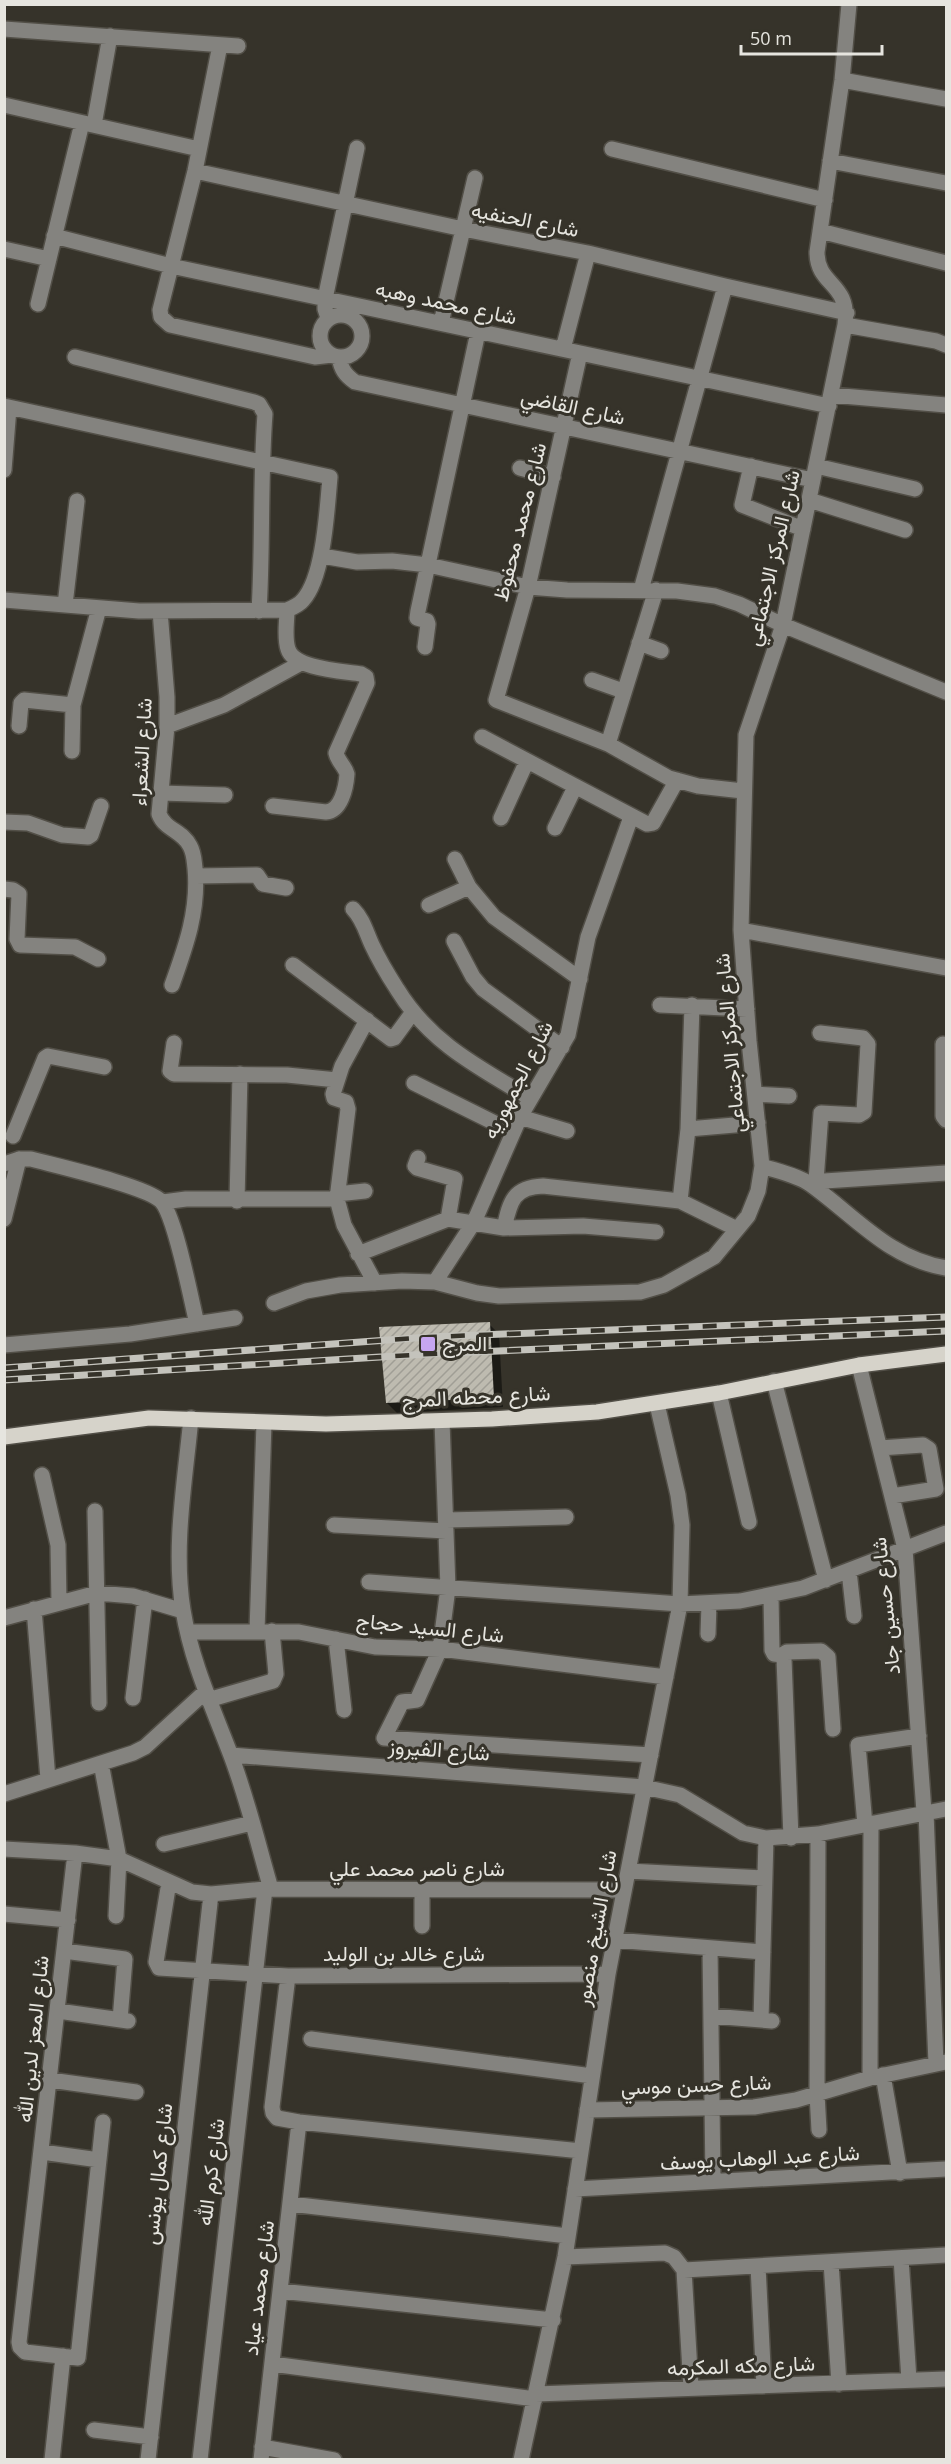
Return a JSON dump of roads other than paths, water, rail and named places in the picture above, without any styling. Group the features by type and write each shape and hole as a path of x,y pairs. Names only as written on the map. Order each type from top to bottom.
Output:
{"main road":[{"name":"شارع محطه المرج","path":"4,1437 149,1418 326,1424 442,1421 597,1412 719,1393 859,1365 946,1354"}],"street":[{"path":"846,319 844,300 837,288 820,271 817,262 842,80 849,4"},
{"path":"4,29 238,46"},
{"path":"38,304 54,236 88,124 110,36"},
{"path":"220,45 195,171 160,310 164,322 315,357 335,356 353,353 362,341 362,334 360,326 350,316 342,314 328,318 320,330 321,345 335,356"},
{"path":"842,80 946,99"},
{"path":"4,105 199,149"},
{"path":"328,318 325,299 357,148"},
{"path":"612,149 825,200"},
{"path":"830,161 946,183"},
{"name":"شارع الحنفيه","path":"195,171 463,229 588,253 725,286 946,345"},
{"path":"441,323 475,178"},
{"path":"820,231 946,264"},
{"name":"شارع محمد وهبه","path":"54,236 171,266 699,378 830,401 946,405"},
{"path":"4,249 49,259"},
{"path":"563,349 588,253"},
{"path":"725,286 680,451 648,590 639,643 608,744 677,780 698,786 743,791"},
{"name":"شارع المركز الاجتماعي","path":"273,1303 318,1289 375,1283 435,1282 499,1296 640,1292 664,1285 714,1257 748,1216 758,1191 762,1166 741,930 746,735 783,625 846,319"},
{"path":"425,647 428,624 427,621 417,618 417,611 478,332"},
{"name":"شارع محمد محفوظ","path":"580,353 528,587 496,700 608,744"},
{"name":"شارع القاضي","path":"335,356 341,367 355,381 751,466 815,473 915,489"},
{"path":"75,357 259,404 264,414 261,462 262,566 259,611"},
{"path":"4,470 7,407 330,477 322,556 308,593 302,601 287,610 160,611 4,600"},
{"path":"751,466 742,505 803,529"},
{"path":"519,468 553,477"},
{"path":"809,500 905,530"},
{"path":"65,605 77,501"},
{"path":"322,556 357,562 392,561 428,565 528,587 567,590 648,590 715,596 739,604 783,625 946,692"},
{"path":"72,751 73,705 99,608"},
{"path":"273,806 326,812 337,807 347,774 346,769 339,763 336,753 367,683 366,677 361,674 300,663 291,657 287,647 287,610"},
{"name":"شارع الشعراء","path":"160,611 167,726 159,814 162,821 190,844 194,854 196,876 196,898 191,931 172,985"},
{"path":"639,643 661,651"},
{"path":"167,726 224,705 300,663"},
{"path":"592,680 623,691"},
{"path":"19,726 21,704 24,700 73,705"},
{"path":"483,737 647,824 653,823 677,780"},
{"path":"501,818 527,761"},
{"path":"555,828 575,787"},
{"path":"161,794 225,795"},
{"path":"4,822 28,823 62,835 88,837 91,835 101,806"},
{"name":"شارع الجمهوريه","path":"435,1282 474,1222 520,1117 562,1047 572,1021 588,937 632,817"},
{"path":"455,859 470,887 494,917 580,979"},
{"path":"196,876 257,874 263,884 286,888"},
{"path":"429,905 470,887"},
{"path":"4,889 13,890 19,894 17,939 20,945 75,947 98,959"},
{"path":"353,909 360,916 372,945 397,989 413,1012 437,1039 458,1055 530,1098"},
{"path":"741,930 946,968"},
{"path":"454,941 472,977 483,989 562,1047"},
{"path":"293,965 393,1040 413,1012"},
{"path":"660,1005 747,1009"},
{"path":"680,1200 688,1129 692,1005"},
{"path":"367,1020 342,1066 333,1094 334,1098 346,1102 348,1108 337,1197 344,1225 375,1283"},
{"path":"812,1182 821,1113 859,1115 864,1112 868,1044 862,1038 820,1033"},
{"path":"174,1043 169,1066 170,1071 174,1074 287,1074 337,1080"},
{"path":"943,1044 943,1116 946,1120"},
{"path":"4,1219 20,1159 9,1131 45,1058 48,1056 104,1067"},
{"path":"237,1200 240,1074"},
{"path":"414,1083 513,1132"},
{"path":"755,1094 789,1096"},
{"path":"520,1117 567,1131"},
{"path":"688,1129 758,1123"},
{"path":"418,1158 417,1168 455,1179 448,1219"},
{"path":"4,1164 20,1159 32,1159 135,1188 163,1202 171,1220 197,1324"},
{"path":"762,1166 812,1182 946,1173"},
{"path":"812,1182 884,1243 906,1257 930,1266 946,1268"},
{"path":"504,1228 509,1205 515,1196 533,1186 680,1200 737,1229"},
{"path":"163,1202 186,1199 337,1197 365,1191"},
{"path":"358,1254 448,1219 504,1228 583,1226 656,1232"},
{"path":"4,1346 130,1334 235,1318"},
{"name":"شارع حسين جاد","path":"859,1365 905,1549 943,2065"},
{"path":"774,1381 826,1580"},
{"path":"719,1393 749,1522"},
{"name":"شارع الشيخ منصور","path":"522,2460 565,2257 608,1974 680,1604 681,1515 657,1404"},
{"path":"191,1418 182,1510 180,1573 183,1611 206,1696 231,1755 252,1823 268,1889"},
{"path":"442,1421 448,1588 440,1649 417,1700 402,1701 384,1738 651,1755"},
{"path":"4,1794 145,1747 206,1696 273,1681 276,1674 265,1631 264,1423"},
{"path":"880,1448 923,1446 929,1449 938,1486 936,1490 892,1496"},
{"path":"42,1475 58,1545 59,1603"},
{"path":"95,1510 99,1703"},
{"path":"334,1525 446,1526 566,1517"},
{"path":"369,1582 680,1604 709,1604 771,1596 826,1580 946,1533"},
{"path":"849,1571 854,1616"},
{"path":"4,1618 97,1593 111,1592 145,1599 183,1611"},
{"path":"771,1596 774,1654 821,1651 828,1657 833,1729"},
{"path":"133,1698 145,1599"},
{"path":"708,1634 709,1604"},
{"path":"34,1609 48,1779"},
{"name":"شارع السيد حجاج","path":"189,1632 265,1631 317,1634 397,1649 440,1649 666,1677"},
{"path":"336,1639 344,1710"},
{"path":"782,1655 791,1838"},
{"path":"900,2173 876,2077 868,1824 858,1745 919,1737"},
{"name":"شارع الفيروز","path":"231,1755 644,1786 680,1795 743,1833 766,1838 791,1838 818,1834 946,1809"},
{"path":"101,1763 119,1859 116,1916"},
{"path":"164,1844 252,1823"},
{"path":"818,1834 817,2094 819,2130"},
{"path":"711,2016 767,2020 763,1952 766,1838"},
{"name":"شارع ناصر محمد علي","path":"4,1849 75,1853 119,1859 192,1892 211,1894 268,1889 623,1890"},
{"name":"شارع المعز لدين الله","path":"71,2357 25,2352 19,2345 51,2080 75,1853"},
{"path":"628,1871 764,1878"},
{"name":"شارع خالد بن الوليد","path":"169,1882 157,1965 159,1968 288,1976 608,1974"},
{"name":"شارع كرم الله","path":"200,2460 255,1975 268,1889"},
{"path":"422,1890 422,1926"},
{"name":"شارع كمال يونس","path":"148,2460 211,1894"},
{"path":"4,1914 68,1920"},
{"path":"614,1940 763,1952"},
{"path":"710,1948 713,2181"},
{"path":"58,2011 124,2020 125,1959 64,1951"},
{"path":"288,1976 273,2113 280,2119 581,2151"},
{"path":"311,2039 592,2076"},
{"name":"شارع حسن موسي","path":"587,2110 754,2107 817,2094 876,2077 943,2065"},
{"path":"51,2080 136,2092"},
{"path":"52,2460 71,2357 103,2122"},
{"name":"شارع محمد عياد","path":"261,2453 299,2122"},
{"path":"42,2152 99,2160"},
{"name":"شارع عبد الوهاب يوسف","path":"575,2189 946,2169"},
{"path":"290,2204 568,2236"},
{"path":"565,2257 665,2253 674,2257 684,2270 691,2388"},
{"path":"684,2270 946,2255"},
{"path":"901,2258 909,2380"},
{"path":"831,2262 839,2384"},
{"path":"758,2266 764,2386"},
{"path":"280,2291 553,2320"},
{"name":"شارع مكه المكرمه","path":"272,2364 536,2396 946,2379"},
{"path":"94,2430 151,2437"},
{"path":"261,2453 334,2460"}],"railway":[{"path":"4,1368 429,1337 946,1317"},
{"path":"4,1380 429,1354 946,1331"}],"place":[{"name":"المرج","path":"428,1344"}]}
